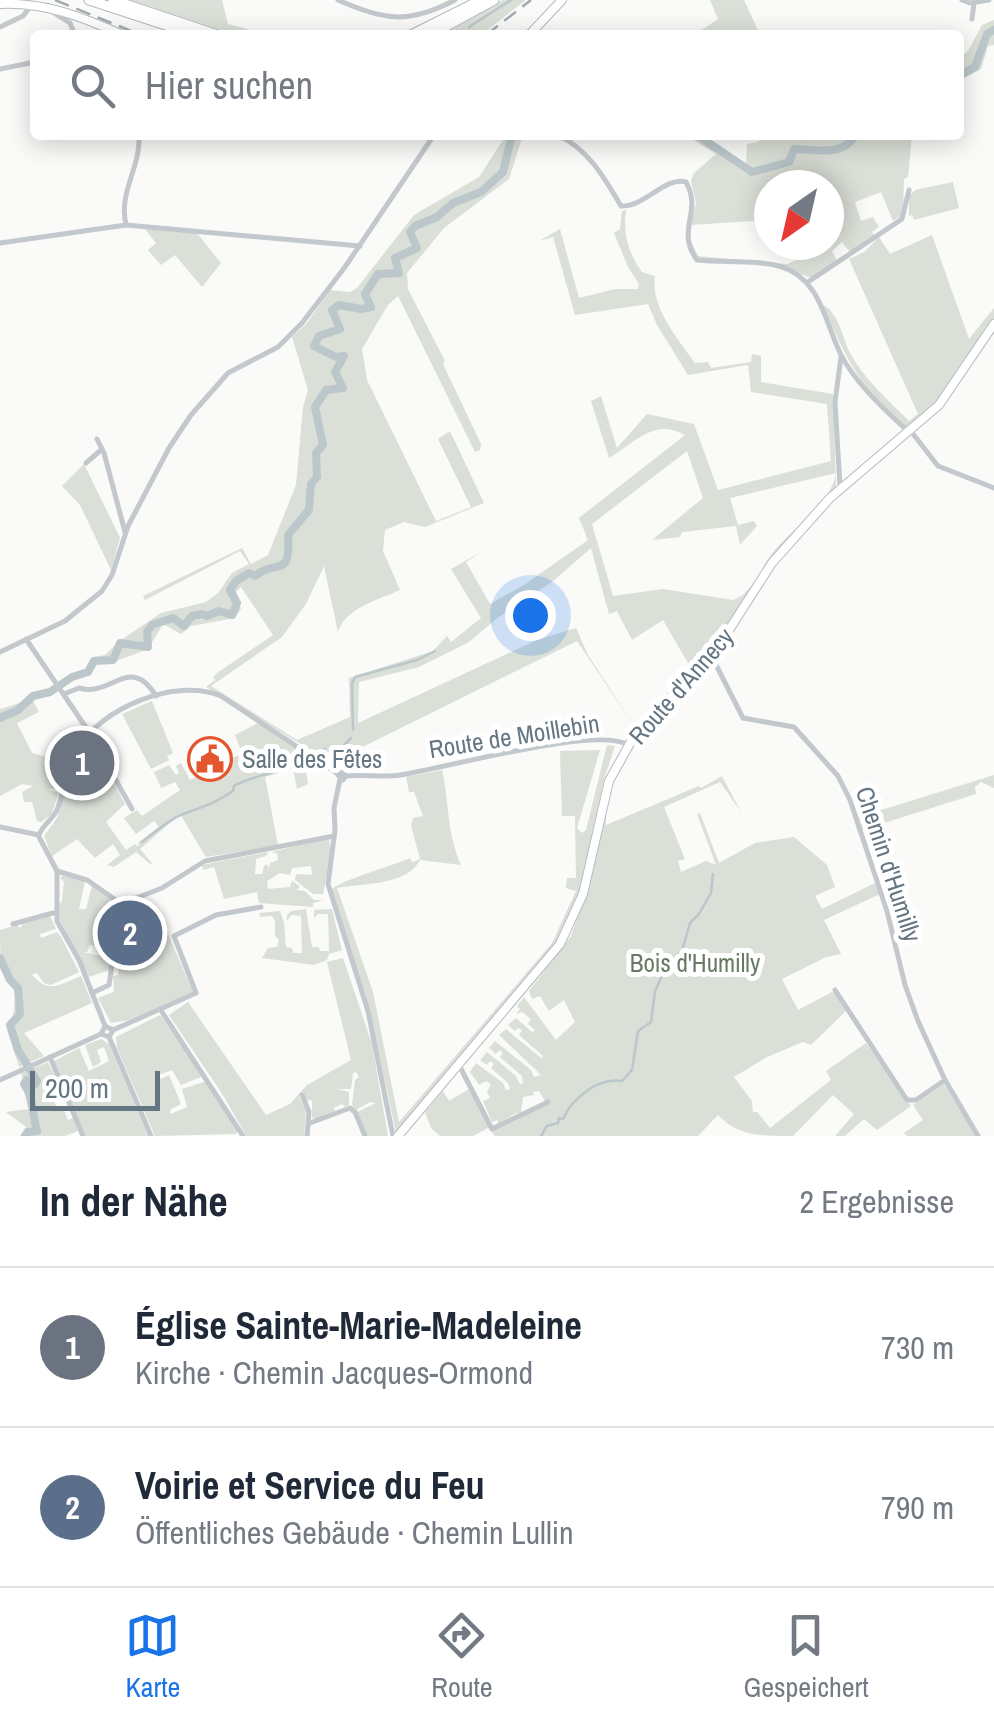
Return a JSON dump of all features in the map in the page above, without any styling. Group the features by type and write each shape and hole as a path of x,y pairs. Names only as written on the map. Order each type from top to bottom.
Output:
{"highway":[{"path":"90,0 181,30"},
{"path":"113,0 203,30"},
{"path":"421,30 481,0"},
{"path":"439,30 494,0"}],"main road":[{"path":"533,30 562,0"},
{"path":"0,4 32,4 70,12 111,30"},
{"name":"Route d'Annecy","path":"398,1136 549,960 567,933 583,894 609,781 628,744 711,655 772,564 840,486 943,400 994,324"}],"street":[{"path":"338,0 372,14 405,18 420,16 455,0"},
{"path":"962,0 989,0"},
{"path":"972,18 974,3"},
{"path":"0,27 22,16 32,4"},
{"path":"54,14 70,23 73,30"},
{"path":"0,69 30,63"},
{"path":"126,226 124,202 138,157 139,140"},
{"path":"0,652 65,622 98,596 112,575 125,532 169,448 204,398 235,368 273,350 292,334 360,246 431,140"},
{"path":"568,140 598,170 621,206 645,200 675,181 686,182 693,204 686,238 697,260 780,266 808,282 841,354 868,390 942,469 994,488"},
{"path":"808,282 902,219 909,190"},
{"path":"0,243 126,226 360,246"},
{"path":"840,486 835,396 841,354"},
{"path":"97,438 125,532"},
{"path":"86,462 103,452"},
{"path":"26,639 90,732 132,809"},
{"name":"Chemin d'Humilly","path":"711,655 743,718 794,726 838,776 850,800 887,911 910,999 946,1080 978,1136"},
{"path":"63,692 79,688 88,691 135,677 144,680 156,696"},
{"path":"37,832 55,814 73,755 90,732 115,714 156,696 195,690 221,696 342,776 334,808 329,891 368,1011 398,1136"},
{"name":"Route de Moillebin","path":"342,776 402,775 552,745 612,740 628,744"},
{"path":"0,827 37,832"},
{"path":"37,832 57,871 54,913 111,1034 151,1136"},
{"path":"57,871 88,880 121,904 138,900 205,862 334,836"},
{"path":"92,993 109,984 121,904"},
{"path":"0,1080 196,993 174,936 216,916 261,907"},
{"path":"13,924 54,913"},
{"path":"835,990 907,1100 916,1100 946,1080"},
{"path":"162,1012 243,1136"},
{"path":"101,1034 105,1026"},
{"path":"50,1057 83,1136"},
{"path":"460,1064 492,1129 548,1102"},
{"path":"302,1095 310,1124 307,1136"},
{"path":"310,1124 350,1108 365,1136"}],"green space":[{"path":"130,0 222,0 228,24 250,30 222,30"},
{"path":"503,0 526,0 487,30 450,30"},
{"path":"710,0 744,0 758,30 702,30 718,19"},
{"path":"994,20 994,45 988,46 981,69 964,78 964,55 982,25"},
{"path":"503,140 521,140 509,179 444,228 407,273 408,289 445,361 443,364 481,444 480,450 475,452 398,296 388,305 362,349 367,380 436,521 471,507 438,439 450,431 484,503 425,527 404,522 385,530 383,551 400,590 355,611 338,632 324,566 306,604 282,637 211,686 297,740 350,717 349,678 433,651 447,636 451,642 481,618 451,569 483,551 466,562 490,604 524,585 588,540 579,518 685,435 674,430 654,430 609,458 591,401 601,396 617,448 647,414 694,424 718,490 831,461 827,404 751,392 748,365 688,375 648,304 575,315 553,237 539,241 560,229 579,298 615,289 638,289 614,233 620,229 622,211 626,210 626,235 633,258 642,272 655,276 661,311 695,363 708,362 711,368 751,362 752,354 761,356 761,382 833,394 836,473 730,498 738,525 754,521 757,526 740,545 736,526 652,540 703,498 687,451 592,524 613,596 663,589 733,600 760,576 726,631 692,670 663,620 632,640 617,611 609,614 591,548 552,582 469,642 419,667 359,682 358,723 537,640 576,628 588,655 636,729 577,641 332,762 332,751 327,759 206,687 217,673 273,635 241,587 236,592 241,609 235,618 191,626 181,634 163,624 148,649 111,663 94,663 94,657 105,655 161,613 206,602 232,573 249,564 240,551 145,600 143,596 242,548 251,564 268,555 296,485 308,390 292,337 330,290 350,292 357,288 414,215 479,177"},
{"path":"695,140 704,140 746,165 747,144 760,140 912,140 908,177 904,179 903,215 893,221 881,192 855,202 861,221 873,217 879,227 850,252 844,244 844,170 754,170 754,221 691,225 690,239 698,256 787,264 797,260 836,260 811,278 775,264 701,259 694,255 687,235 696,203 691,181 694,173 716,154"},
{"path":"953,182 959,208 914,220 909,216 909,196 915,190"},
{"path":"145,229 197,233 221,263 202,287 175,255 161,265 148,250 156,243"},
{"path":"932,235 969,339 994,308 994,319 937,401 908,428 867,388 823,305 836,319 862,372 909,421 918,414 849,259 864,252 879,237 890,254"},
{"path":"84,464 120,538 111,570 80,505 62,486"},
{"path":"836,474 836,486 762,572 777,547 823,501"},
{"path":"32,699 39,712 17,723 32,753 66,762 58,789 48,789 59,793 51,815 41,822 37,821 32,802 24,802 22,792 33,786 22,784 0,796 0,709"},
{"path":"152,701 173,753 167,756 169,760 151,769 122,714"},
{"path":"258,723 316,761 305,765 308,784 297,789 293,768 265,777 278,845 206,857 180,814 140,849 150,864 136,852 114,867 107,865 120,855 113,844 95,858 77,839 52,856 44,836 57,818 70,774 100,778 99,792 106,793 110,775 125,804 106,822 126,850 135,844 138,847 159,827 154,821 136,834 124,818 137,810 142,816 180,790 175,782 161,788 154,772 169,765 176,775 176,766 181,763 190,780 242,753 235,735"},
{"path":"607,745 615,746 580,890 561,938 396,1132 368,1003 331,890 410,858 412,862 420,859 411,826 413,818 423,816 414,792 409,792 406,777 442,770 461,865 420,860 395,879 337,888 373,992 399,1122 552,943 576,891 566,888 567,878 576,878 575,816 562,816 560,751 600,750 577,828 582,833 586,830"},
{"path":"994,775 994,788 981,782 975,787 976,794 862,830 859,817"},
{"name":"Bois d'Humilly","path":"722,776 741,812 720,782 664,807 685,859 678,861 681,872 706,861 716,865 697,814 700,813 719,863 755,843 794,837 827,865 835,887 815,896 822,909 875,883 880,894 824,920 841,954 826,957 782,979 798,1010 832,992 837,993 847,1010 811,1045 803,1042 734,1077 752,1101 753,1112 770,1128 831,1080 826,1071 866,1043 911,1106 877,1130 864,1119 845,1136 835,1136 854,1114 833,1095 793,1136 742,1131 718,1115 698,1136 495,1136 491,1131 545,1101 539,1091 533,1092 534,1095 523,1097 521,1113 498,1124 497,1120 492,1122 483,1101 490,1098 487,1092 491,1084 486,1081 479,1085 470,1072 476,1063 503,1083 506,1090 510,1089 491,1068 494,1064 480,1060 487,1052 523,1083 522,1076 500,1057 503,1053 499,1050 496,1054 489,1048 495,1041 531,1070 534,1077 541,1075 499,1035 506,1029 543,1056 519,1035 522,1030 515,1031 508,1025 516,1018 532,1032 535,1030 528,1024 531,1019 522,1012 516,1014 524,997 556,1040 575,1022 564,1000 549,1011 540,996 532,999 529,991 571,936 589,885 606,810 606,825"},
{"path":"329,838 331,856 323,894 313,894 295,880 296,874 312,875 311,866 292,868 290,875 280,873 267,881 268,889 290,887 292,881 300,886 297,890 305,891 314,900 324,900 313,903 313,907 259,903 257,892 224,899 214,867 203,870 202,865 268,852 256,859 255,874 262,874 264,866 267,864 269,869 270,863 278,860 277,853 271,852"},
{"path":"64,875 85,881 79,909 86,909 92,886 118,905 111,953 107,947 90,945 83,952 111,958 109,970 89,977 60,920 58,907 64,882 60,878"},
{"path":"306,909 312,947 329,951 328,914 314,918 314,910 332,909 342,950 314,965 262,958 268,948 277,947 279,940 272,916 260,917 259,913 280,911 286,947 292,948 293,953 302,953 301,916 291,915 287,921 287,915"},
{"path":"50,916 56,929 40,934 41,938 57,932 79,972 51,985 44,983 37,973 32,975 38,981 49,986 81,976 92,1003 24,1033 44,1056 19,1067 7,1029 16,991 4,970 0,930 17,925 20,928"},
{"path":"163,922 193,992 129,1020 111,1023 98,998 114,992 113,976 118,975 123,948"},
{"path":"343,958 372,1044 388,1136 367,1136 357,1112 376,1103 356,1110 352,1105 355,1080 359,1077 356,1072 351,1089 338,1089 349,1092 349,1105 342,1104 316,1119 312,1118 312,1100 308,1101 302,1093 299,1097 306,1110 304,1136 246,1136 169,1015 188,1002 266,1115 290,1104 307,1085 351,1060 327,962"},
{"path":"160,1015 202,1074 181,1085 172,1070 156,1076 158,1080 169,1075 181,1104 170,1110 171,1114 187,1107 182,1089 207,1081 238,1130 236,1134 155,1136 117,1048 116,1037"},
{"path":"101,1039 109,1044 148,1136 85,1136 63,1085 65,1079 54,1061 79,1048 89,1071 109,1061 104,1047 97,1050 101,1062 93,1067 85,1045"},
{"path":"48,1062 62,1091 54,1099 56,1107 63,1108 68,1120 73,1118 78,1131 65,1136 20,1136 26,1127 6,1112 28,1109 21,1073"},
{"path":"944,1084 976,1136 907,1136 904,1133 923,1120 913,1105"},
{"path":"469,1089 490,1127 473,1136 440,1136 431,1128 425,1112 443,1091 449,1101"}],"waterway":[{"path":"469,27 511,0"},
{"path":"964,73 975,67 987,34 994,30"},
{"path":"0,718 18,710 33,696 50,692 72,677 88,672 94,661 113,660 120,643 148,647 147,632 152,625 173,618 184,626 192,616 219,611 232,615 237,603 230,590 236,581 249,573 255,576 285,563 288,535 309,510 311,484 317,477 316,453 323,445 315,407 326,390 343,388 335,372 344,356 336,357 314,346 319,336 340,329 332,310 339,305 371,307 365,294 378,274 399,273 395,258 417,248 410,232 415,226 437,217 453,203 481,192 503,172 511,140"},
{"path":"704,140 752,172 789,162 794,149 836,150 852,140"},
{"path":"353,730 355,677 435,651"},
{"path":"334,755 351,738"},
{"path":"317,754 325,749"},
{"path":"142,842 183,814 221,799 234,786 310,759"},
{"path":"541,1136 547,1126 563,1119 585,1092 602,1083 622,1081 632,1070 638,1031 651,1022 655,991 667,965 682,951 690,923 711,893 713,874"},
{"path":"0,958 18,988 20,1014 10,1025 18,1050 37,1081 35,1084 27,1080 24,1084 37,1131 25,1136"}],"railway":[{"path":"55,0 129,30"},
{"path":"492,30 531,0"}],"place":[{"name":"Salle des Fêtes","path":"210,759"},
{"name":"Église Sainte-Marie-Madeleine","path":"82,763"},
{"name":"Voirie et Service du Feu","path":"130,933"}]}
